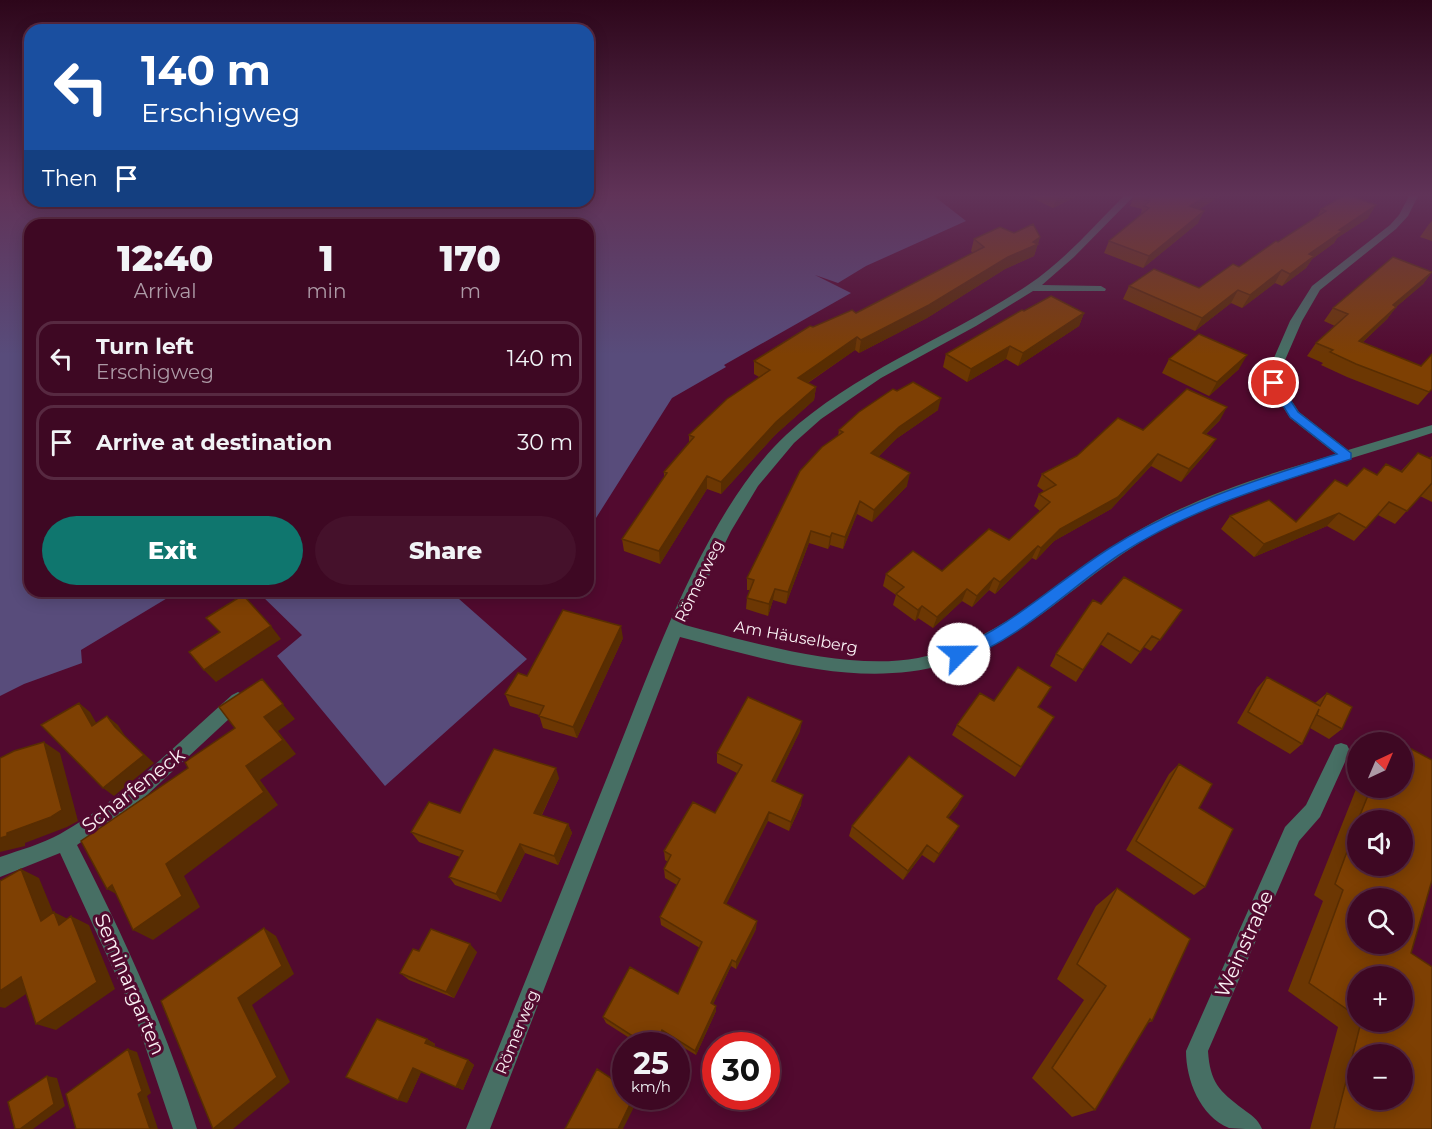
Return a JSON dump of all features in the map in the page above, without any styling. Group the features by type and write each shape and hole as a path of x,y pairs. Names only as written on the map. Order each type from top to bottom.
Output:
{"street":[{"name":"Römerweg","path":"478,1129 675,629 732,515 756,479 789,441 816,416 871,377 1032,288 1074,249"},
{"path":"1347,456 1294,414 1274,383 1276,367 1296,321 1316,288 1366,249"},
{"path":"1032,288 1101,289"},
{"name":"Am Häuselberg","path":"675,629 836,666 876,668 922,664 959,654 987,643 1114,552 1154,527 1253,486 1432,429"},
{"name":"Scharfeneck","path":"0,867 65,842 140,789 250,690"},
{"name":"Weinstraße","path":"1250,1129 1211,1099 1199,1082 1196,1065 1197,1051 1292,834 1313,811 1341,751"},
{"name":"Seminargarten","path":"65,842 112,936 154,1040 186,1129"}],"shaded area":[{"path":"0,249 24,249 24,597 169,597 81,650 82,663 24,684 0,696"},
{"path":"594,249 904,249 866,266 838,283 815,275 851,293 724,365 726,367 672,398 596,518 594,516"},
{"path":"263,597 457,597 527,659 385,786 277,656 302,635"}],"building":[{"path":"981,249 1027,249 1008,257 929,305 861,340 857,337 798,378 816,387 776,422 721,482 707,476 659,551 622,539 667,473 664,472 694,437 689,435 727,399 770,370 754,361 810,326 813,327 852,310 856,313"},
{"path":"1129,249 1158,249 1149,256"},
{"path":"1265,249 1317,249 1309,254 1314,256 1290,274 1282,270 1250,295 1238,290 1202,318 1129,286 1154,269 1199,288 1233,264 1239,267"},
{"path":"1393,257 1432,272 1393,305 1396,307 1359,341 1421,366 1432,354 1432,389 1429,392 1356,364 1316,343 1348,314 1333,308"},
{"path":"1051,296 1084,313 1023,353 1010,346 971,369 946,354 1022,310"},
{"path":"1199,334 1247,355 1217,382 1169,359"},
{"path":"913,382 941,398 899,427 871,453 910,473 874,510 860,501 845,537 832,533 830,537 811,531 788,592 775,589 769,604 747,598 754,580 747,578 800,471 822,447 843,432 839,430 859,412 893,389 897,391"},
{"path":"1187,389 1227,407 1203,433 1216,439 1189,469 1158,454 1118,497 1060,529 1041,548 1038,546 1000,582 994,578 977,596 967,589 937,617 922,606 918,610 896,594 904,587 886,574 913,551 942,571 989,529 1009,540 1050,502 1039,494 1056,485 1042,474 1077,456 1118,418 1143,430"},
{"path":"1418,453 1432,458 1432,483 1407,511 1389,502 1366,528 1339,513 1264,544 1230,516 1269,500 1296,522 1335,480 1347,486 1364,468 1377,475 1386,464 1402,472"},
{"path":"1124,577 1182,610 1160,640 1152,636 1140,652 1108,633 1083,670 1056,654 1093,600 1101,604"},
{"path":"240,597 245,597 271,626 204,670 189,652 220,632 206,618"},
{"path":"563,610 621,626 573,727 539,716 544,706 505,694 518,673 527,676"},
{"path":"1018,667 1051,687 1038,707 1054,717 1021,767 957,725 980,693 994,701"},
{"path":"1267,677 1320,706 1327,693 1352,707 1342,729 1317,715 1319,709 1302,744 1248,712"},
{"path":"262,679 283,704 264,717 283,740 246,766 264,792 166,864 182,896 133,930 112,885 107,889 81,841 188,768 185,762 235,728 219,707"},
{"path":"748,697 802,721 772,781 803,795 791,822 769,812 724,903 757,921 736,962 732,960 711,1003 716,1006 695,1051 690,1048 690,1032 662,1030 661,1032 626,1032 603,1017 630,967 678,994 702,942 660,917 680,879 664,869 671,855 664,851 693,802 715,813 742,765 717,753"},
{"path":"79,703 92,726 107,716 144,755 103,788 41,725"},
{"path":"44,742 62,810 51,817 7,833 7,836 0,838 0,758"},
{"path":"494,749 556,768 534,813 568,824 554,856 520,844 496,894 449,877 463,851 411,832 429,802 460,813"},
{"path":"1413,750 1432,760 1432,880 1413,946 1413,888 1347,888 1347,954 1412,954 1432,967 1432,1129 1334,1129 1347,1077 1347,1110 1413,1110 1413,1044 1355,1044 1358,1032 1413,1032 1413,966 1347,966 1347,1009 1309,983 1343,890 1335,884 1347,852 1347,876 1413,876 1413,810 1362,810 1367,798 1413,798"},
{"path":"909,756 963,796 947,817 959,826 939,854 927,845 908,871 852,826"},
{"path":"1179,764 1212,784 1199,808 1233,829 1205,887 1136,841"},
{"path":"21,869 41,921 54,912 59,925 71,916 97,982 36,1024 21,977 0,991 0,881"},
{"path":"1117,888 1190,939 1152,1021 1150,1019 1095,1110 1052,1068 1106,986 1077,964"},
{"path":"264,928 282,966 238,998 277,1077 213,1129 161,1001"},
{"path":"431,929 470,944 446,992 400,973 413,949 419,951"},
{"path":"377,1019 427,1039 425,1043 468,1060 456,1087 413,1068 398,1100 346,1077"},
{"path":"128,1049 142,1091 138,1094 150,1129 76,1129 66,1094"},
{"path":"597,1069 612,1079 612,1110 627,1110 618,1129 565,1129"},
{"path":"47,1076 54,1104 20,1129 15,1129 8,1102"}],"route":[{"path":"959,654 987,643 1114,552 1154,527 1253,486 1347,456 1294,414 1281,398 1274,383"}]}
